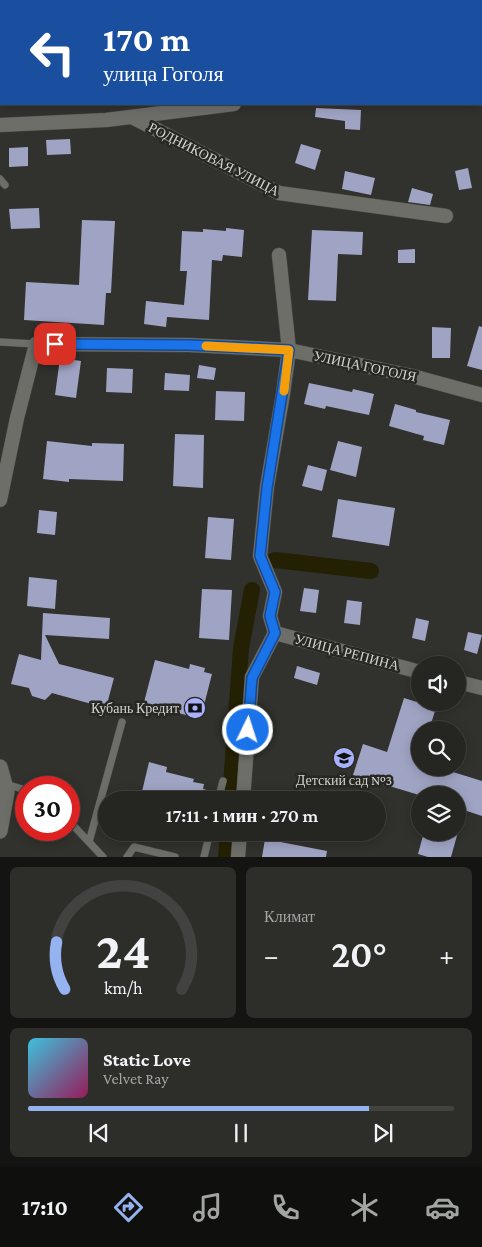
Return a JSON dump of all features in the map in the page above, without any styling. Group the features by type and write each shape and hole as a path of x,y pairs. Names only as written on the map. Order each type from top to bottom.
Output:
{"street":[{"name":"РОДНИКОВАЯ УЛИЦА","path":"0,125 106,120 226,105"},
{"name":"РОДНИКОВАЯ УЛИЦА","path":"132,117 279,194 446,216"},
{"path":"244,791 252,678 275,633 270,616 275,592 260,556 267,488 289,350 279,255"},
{"path":"0,500 17,418 36,344"},
{"name":"УЛИЦА ГОГОЛЯ","path":"36,344 189,345 289,350 412,376 482,395"},
{"name":"УЛИЦА РЕПИНА","path":"275,633 411,670"},
{"path":"466,684 482,688"},
{"path":"0,767 6,792 0,831"},
{"path":"238,857 239,841"}],"lane":[{"path":"0,342 36,344"},
{"path":"89,842 122,722"},
{"path":"220,791 223,781"},
{"path":"4,784 15,787"},
{"path":"80,832 103,857"},
{"path":"204,857 208,841"},
{"path":"127,857 134,847 175,857"}],"building":[{"path":"316,108 361,110 360,130 345,129 345,121 315,117"},
{"path":"70,139 71,154 47,155 46,140"},
{"path":"301,144 321,150 315,170 295,163"},
{"path":"28,147 28,166 9,167 9,148"},
{"path":"468,168 472,188 459,190 455,171"},
{"path":"345,171 375,178 371,195 342,189"},
{"path":"412,188 433,194 430,205 408,202"},
{"path":"39,208 40,228 11,229 9,209"},
{"path":"82,220 115,221 111,293 106,293 104,325 24,320 26,282 79,285"},
{"path":"226,228 244,230 242,257 223,255 222,261 212,260 209,320 167,317 166,327 144,324 146,301 184,305 187,271 180,271 182,231 203,232 203,229 226,231"},
{"path":"312,230 363,232 362,255 338,254 336,301 308,300"},
{"path":"415,249 415,263 398,263 398,250"},
{"path":"479,326 482,327 482,370 467,366"},
{"path":"432,327 451,328 450,358 432,358"},
{"path":"60,358 81,361 76,398 55,395"},
{"path":"199,365 216,368 214,380 197,378"},
{"path":"107,368 133,369 132,393 106,392"},
{"path":"165,373 190,375 189,391 164,390"},
{"path":"309,383 352,392 353,389 374,394 369,415 326,406 325,409 304,404"},
{"path":"216,391 245,392 244,421 215,420"},
{"path":"395,404 416,410 416,412 450,420 444,445 423,440 424,436 389,426"},
{"path":"175,434 204,435 203,488 173,486"},
{"path":"47,441 92,446 92,443 124,444 123,481 69,479 69,482 43,479"},
{"path":"338,441 362,447 356,477 330,470"},
{"path":"308,465 327,470 322,491 302,486"},
{"path":"338,499 395,508 389,546 332,537"},
{"path":"39,510 57,512 55,535 37,533"},
{"path":"208,517 234,519 231,560 205,558"},
{"path":"29,577 57,580 55,609 27,606"},
{"path":"304,588 319,590 316,613 300,611"},
{"path":"202,589 232,590 229,640 199,638"},
{"path":"347,600 362,602 360,625 344,623"},
{"path":"43,613 110,618 109,639 45,635 59,664 114,678 106,708 52,693 45,700 32,696 29,688 11,684 19,654 41,660"},
{"path":"416,618 429,621 425,641 412,638"},
{"path":"468,632 482,635 477,654 464,650"},
{"path":"155,660 189,669 190,664 205,668 204,672 212,674 201,717 193,715 193,717 164,709 164,712 143,706"},
{"path":"297,666 320,673 317,685 294,678"},
{"path":"404,698 411,700 411,711 435,711 432,721 411,721 411,776 466,776 482,781 482,816 466,811 466,786 411,786 411,793 353,775 363,744 387,752"},
{"path":"149,762 167,767 166,772 194,779 193,782 204,784 203,789 211,791 142,791"},
{"path":"265,841 275,841 327,851 326,857 262,857"},
{"path":"422,841 455,841 451,857 428,857 418,854"}],"waterway":[{"path":"275,560 371,571"},
{"path":"231,791 241,648 252,590"},
{"path":"226,857 227,841"}],"slow traffic":[{"path":"206,346 289,350 284,391"}],"place":[{"name":"Кубань Кредит","path":"195,708"},
{"name":"Детский сад №3","path":"344,758"}],"route":[{"path":"55,344 189,345 289,350 267,488 260,556 275,592 270,616 275,633 252,678 248,730"}]}
